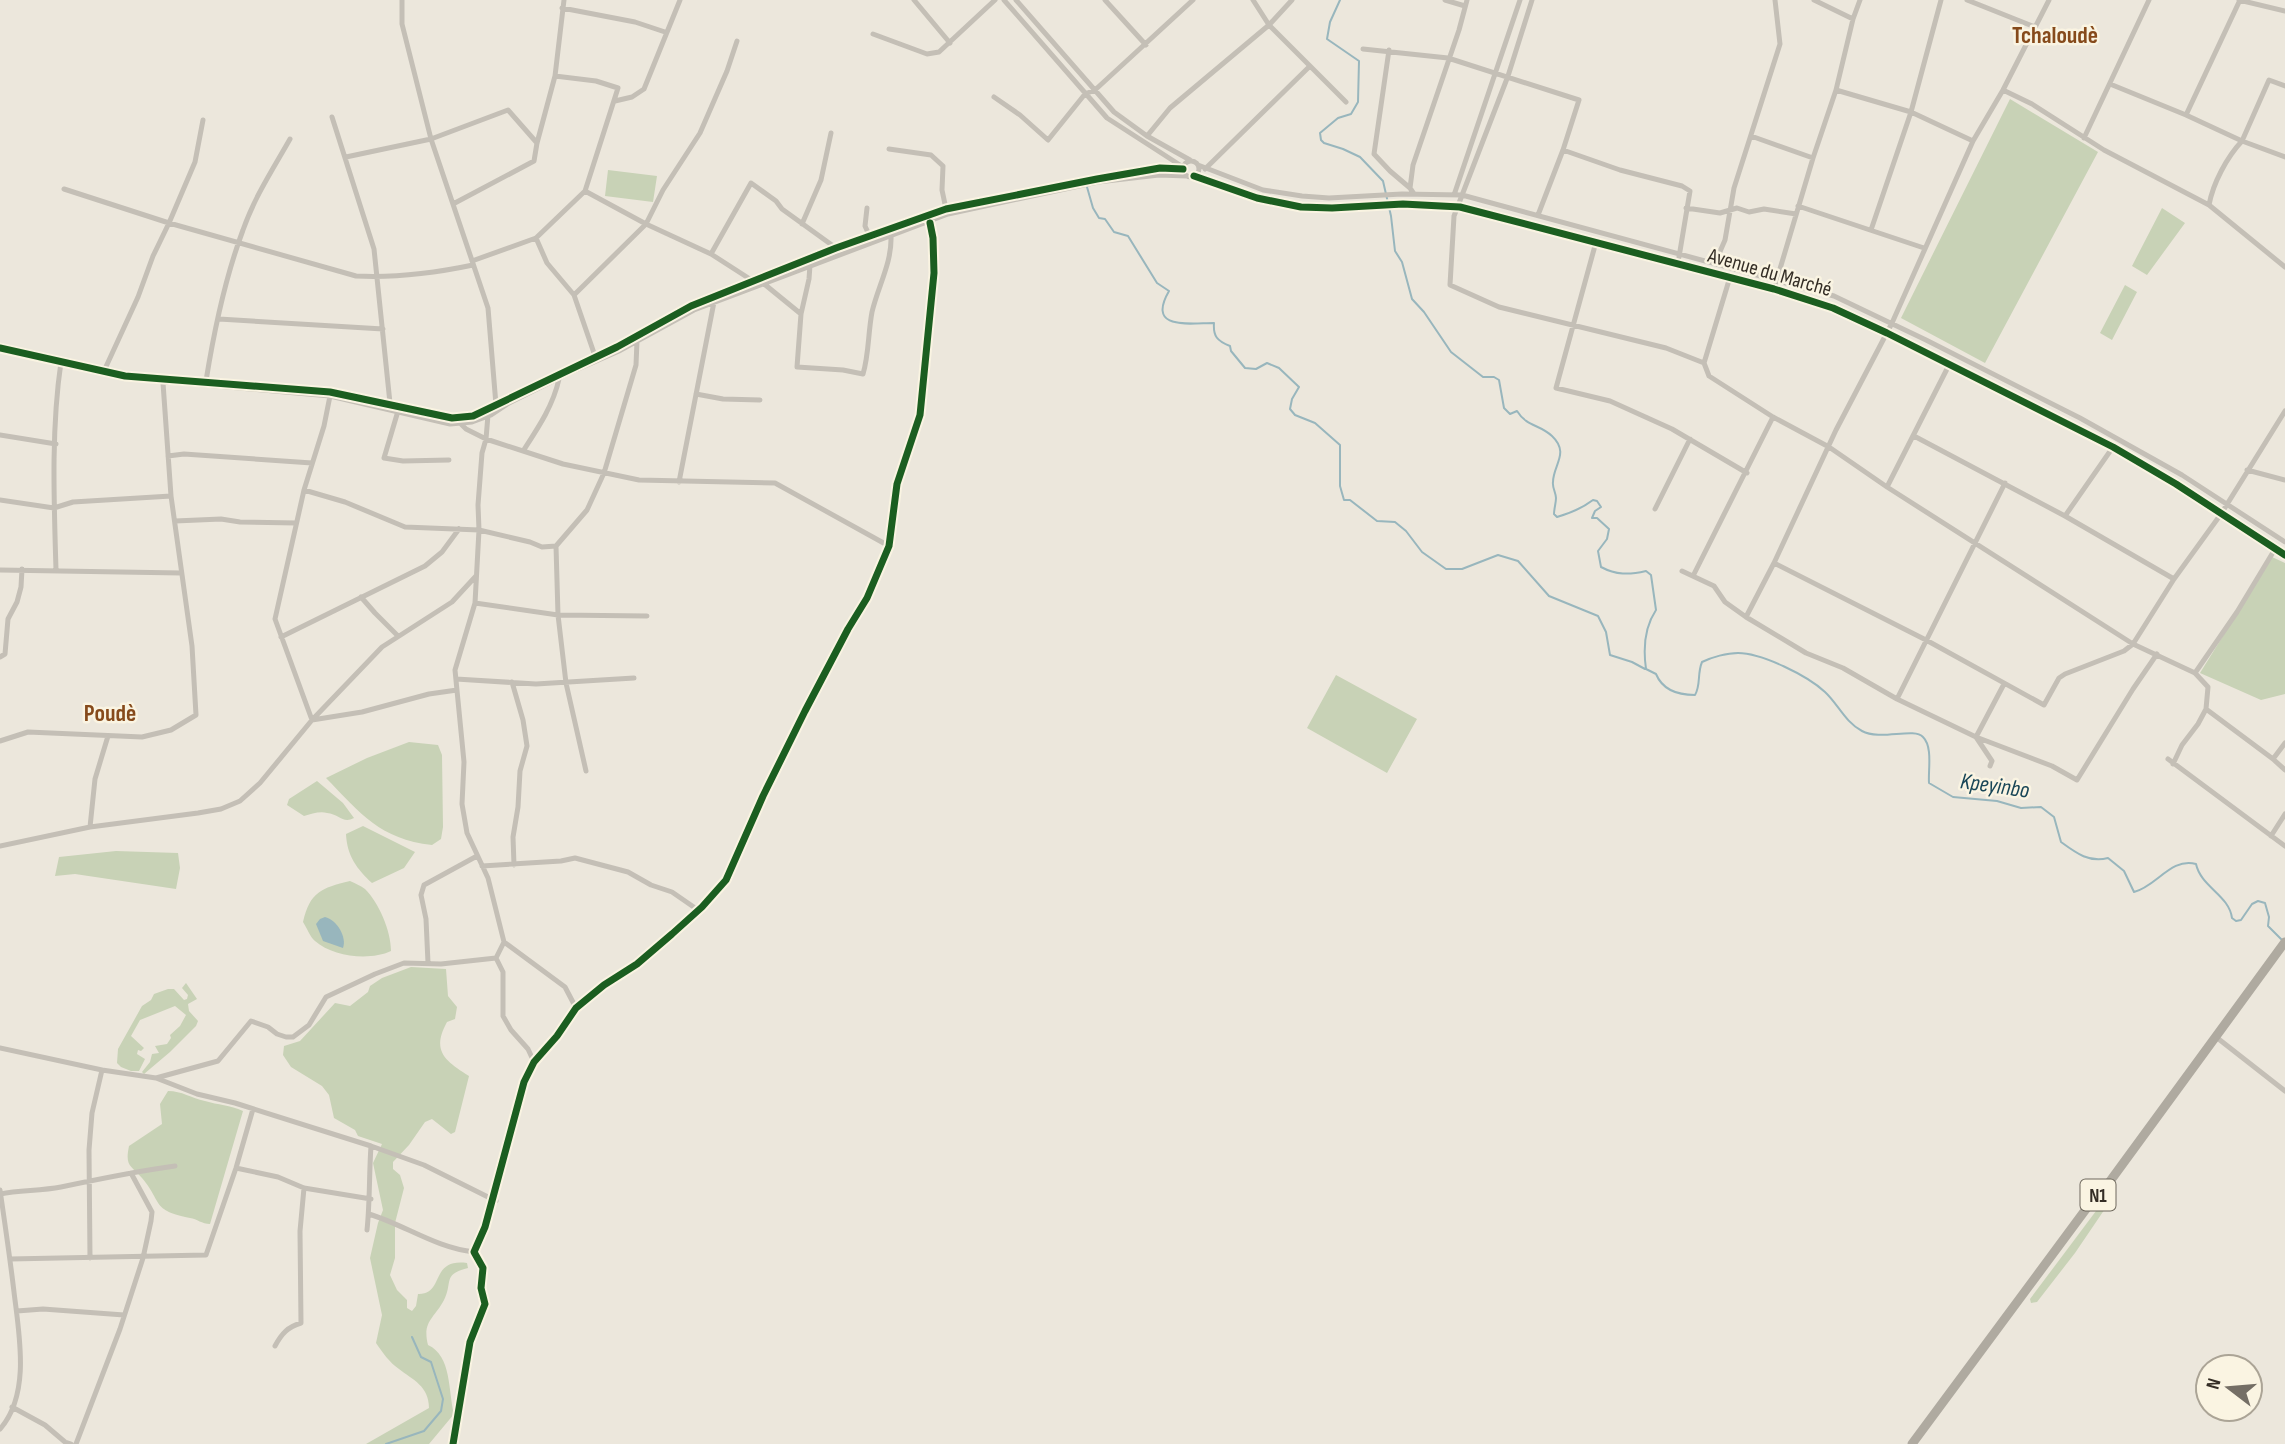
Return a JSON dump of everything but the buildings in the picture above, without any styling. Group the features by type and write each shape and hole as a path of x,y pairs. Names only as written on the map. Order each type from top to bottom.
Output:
{"highway":[{"name":"N1","path":"1912,1444 2284,944"}],"street":[{"path":"402,0 402,24 430,139 488,308 496,405"},
{"path":"453,204 534,161 555,76 564,0"},
{"path":"615,101 632,97 644,89 680,0"},
{"path":"914,0 950,43"},
{"path":"873,34 927,54 939,52 995,0"},
{"path":"1004,0 1107,118 1183,168 1187,176"},
{"path":"0,348 163,383 330,396 450,424 461,424 472,422 694,310 948,215 1086,183 1159,175 1194,176 1198,173 1198,165 1195,162 1147,136 1114,112 1016,0"},
{"path":"1105,0 1146,45"},
{"path":"994,97 1020,115 1048,140 1085,94 1095,90 1192,0"},
{"path":"1253,0 1269,25 1346,102"},
{"path":"1147,136 1170,108 1269,25 1292,0"},
{"path":"1409,188 1413,165 1466,3 1445,0"},
{"path":"1454,195 1520,0"},
{"path":"1532,0 1460,207 1454,216 1450,285 1499,307 1666,348 1704,363"},
{"path":"1715,263 1725,240 1734,188 1780,44 1775,0"},
{"path":"1814,0 1853,19"},
{"path":"1774,289 1836,90 1860,0"},
{"path":"1871,230 1911,112 1941,0"},
{"path":"1967,0 2035,27"},
{"path":"1746,617 1774,564 1836,430 1892,323 1973,141 2003,90 2049,0"},
{"path":"2084,138 2149,0"},
{"path":"2186,115 2239,0 2285,11"},
{"path":"562,8 635,22 666,32"},
{"path":"574,295 646,224 663,190 700,132 737,41"},
{"path":"1363,49 1448,58 1579,100 1538,215"},
{"path":"1389,50 1374,154 1414,194"},
{"path":"1205,169 1310,66"},
{"path":"64,189 169,223 356,275 378,277 440,272 472,263 536,238 585,191 618,88 596,81 555,76"},
{"path":"2209,205 2224,168 2233,150 2242,141 2269,80 2285,86"},
{"path":"2110,84 2285,157"},
{"path":"1836,90 1911,112 1973,141"},
{"path":"2003,90 2032,104 2084,138 2209,205 2285,267"},
{"path":"346,157 430,139 508,110 537,143"},
{"path":"332,117 374,249 390,403"},
{"path":"104,371 195,162 203,120"},
{"path":"802,224 821,180 831,133"},
{"path":"1752,135 1813,158"},
{"path":"206,381 239,243 251,210 290,139"},
{"path":"889,149 931,155 943,166 942,190 946,209"},
{"path":"1563,150 1620,170 1682,186 1690,191 1677,263"},
{"path":"1183,168 1190,160"},
{"name":"Avenue du Marché","path":"1198,165 1263,190 1302,196 1329,198 1402,194 1462,195 1834,296 2081,418 2182,475 2285,542"},
{"path":"125,376 330,392 452,418 473,416 487,413 496,405 617,347 691,306 836,248 946,209 1160,168 1183,168"},
{"name":"Avenue du Marché","path":"1194,176 1257,198 1301,207 1404,204 1460,207 1730,277 1833,308 2113,447 2176,484 2285,555"},
{"path":"711,254 751,183 836,248"},
{"path":"585,191 646,224 711,254 753,281"},
{"path":"1798,206 1924,248"},
{"path":"867,208 865,226 870,237"},
{"path":"1686,208 1720,213 1737,208 1749,212 1764,209 1796,214"},
{"path":"474,1252 493,1200 524,1082 534,1062 576,1008 604,985 637,964 698,910 726,880 763,796 848,629 867,598 889,546 897,484 920,415 934,273 930,223"},
{"path":"810,265 801,314 797,367 863,374 873,311 888,264 891,236"},
{"path":"536,238 547,263 574,295 595,356"},
{"path":"1596,242 1556,388 1610,401 1690,439 1746,473"},
{"path":"1730,277 1704,363 1709,376 1773,417 1829,447 2133,644 2195,673 2208,687 2206,709 2170,762 2285,846"},
{"path":"763,283 801,314"},
{"path":"679,482 714,302"},
{"path":"219,319 383,329"},
{"path":"586,771 566,683 558,615 556,546 587,510 604,473 636,365 637,341"},
{"path":"56,570 56,396 61,362"},
{"path":"1887,487 1949,365"},
{"path":"523,451 546,415 559,379"},
{"path":"0,741 27,732 142,737 171,730 196,715 192,646 171,496 163,383"},
{"path":"696,394 723,399 760,400"},
{"path":"312,720 275,619 304,490 324,426 330,396"},
{"path":"398,411 384,458 403,461 449,460"},
{"path":"1774,564 1926,640 2044,705 2059,678 2124,651 2133,644 2174,579 2221,514 2285,411"},
{"path":"487,413 478,505 475,603 456,670 464,762 462,804 467,833 488,878 504,942 565,987 576,1008"},
{"path":"1693,576 1773,417"},
{"path":"2075,429 2081,418"},
{"path":"461,424 486,439 564,464 639,480 775,483 889,546"},
{"path":"0,435 56,444"},
{"path":"1914,436 2006,483 2174,579"},
{"path":"1655,509 1690,439"},
{"path":"2065,516 2113,447"},
{"path":"168,456 184,453 312,463"},
{"path":"2248,470 2285,480"},
{"path":"2176,484 2182,475"},
{"path":"1897,699 2006,483"},
{"path":"304,490 345,502 405,527 479,530 542,547 556,546"},
{"path":"0,500 54,508 73,502 171,496"},
{"path":"175,521 221,519 296,523"},
{"path":"281,637 425,566 442,552 459,528"},
{"path":"2195,673 2237,612 2275,549"},
{"path":"0,569 181,573"},
{"path":"0,657 5,653 8,619 17,602 22,569"},
{"path":"1682,571 1714,586 1725,602 1806,653 1843,668 1897,699 1976,737 2052,766 2077,780 2157,654"},
{"path":"0,846 90,827 198,813 240,801 260,783 312,720 361,667 398,636 452,602 476,576"},
{"path":"361,597 398,636"},
{"path":"475,603 558,615 647,616"},
{"path":"456,679 536,684 634,678"},
{"path":"512,682 527,746 520,771 513,837 514,865"},
{"path":"1976,737 2004,684"},
{"path":"312,720 362,712 429,694 457,690"},
{"path":"2206,709 2285,770"},
{"path":"90,827 95,779 107,736"},
{"path":"1976,737 1992,761 1990,766"},
{"path":"2273,759 2285,743"},
{"path":"2271,836 2285,814"},
{"path":"428,962 426,919 421,895 424,885 477,856"},
{"path":"482,866 561,862 575,858 628,872 672,892 698,910"},
{"path":"496,958 504,942"},
{"path":"156,1078 218,1061 251,1021 268,1027 277,1034 293,1037 309,1025 326,997 404,963 441,964 496,958"},
{"path":"496,958 503,972 503,1016 528,1049 534,1062"},
{"path":"2216,1037 2285,1091"},
{"path":"0,1048 102,1070 156,1078 197,1094 235,1103 424,1165 493,1200"},
{"path":"90,1258 92,1114 102,1070"},
{"path":"10,1259 206,1255 253,1109"},
{"path":"367,1230 371,1199 371,1146"},
{"path":"0,1429 12,1407 20,1377 22,1348 0,1193 59,1187 175,1166"},
{"path":"236,1168 278,1177 304,1188 371,1199"},
{"path":"12,1407 73,1444 107,1367 143,1258 152,1212 131,1172"},
{"path":"275,1346 289,1326 301,1323 300,1231 304,1188"},
{"path":"369,1214 400,1224 432,1241 474,1252"},
{"path":"453,1444 470,1342 485,1304 481,1288 482,1268 474,1252"},
{"path":"17,1311 43,1309 124,1315"}],"green space":[{"path":"2010,99 2098,152 1985,363 1901,318"},
{"path":"608,170 657,176 653,202 605,196"},
{"path":"2162,208 2185,223 2147,275 2132,266"},
{"path":"2125,285 2137,292 2112,340 2100,333"},
{"path":"2272,557 2285,563 2285,694 2261,700 2200,673"},
{"path":"1336,675 1417,719 1387,773 1307,728"},
{"path":"409,742 438,745 442,755 443,827 441,839 432,845 414,842 385,831 361,813 326,778"},
{"path":"317,781 343,803 354,818 347,820 321,812 304,816 287,805 289,799"},
{"path":"363,826 415,852 404,868 372,883 367,878 351,855 346,834"},
{"path":"116,851 178,853 180,868 176,889 75,874 55,876 59,857"},
{"path":"350,881 365,889 375,902 386,926 391,951 373,956 341,954 323,946 310,935 303,922 313,898 324,889"},
{"path":"411,967 446,969 448,996 457,1007 455,1019 447,1022 442,1032 441,1048 447,1060 469,1076 455,1132 451,1134 432,1119 425,1122 393,1162 393,1169 400,1175 404,1188 395,1223 395,1258 390,1275 397,1290 407,1300 407,1308 412,1311 416,1306 418,1294 432,1289 447,1266 467,1263 468,1268 451,1276 447,1294 430,1321 427,1331 428,1345 441,1357 448,1375 454,1414 429,1444 366,1444 429,1408 423,1389 392,1363 376,1343 382,1315 370,1258 383,1210 373,1163 382,1144 358,1136 355,1130 334,1118 329,1095 322,1086 291,1067 283,1055 284,1046 300,1041 335,1003 350,1006 382,978"},
{"path":"186,983 197,999 188,1004 189,1011 198,1021 196,1026 144,1074 142,1072 150,1062 152,1054 159,1053 155,1046 167,1044 170,1035 180,1026 186,1015 175,1006 140,1020 131,1036 144,1048 138,1050 137,1054 145,1059 139,1071 121,1067 117,1063 118,1049 142,1006 151,1000 154,994 168,989 174,989 184,1000 187,999 188,995 182,988"},
{"path":"168,1091 243,1111 210,1224 163,1208 128,1161 129,1146 162,1124 160,1104"},
{"path":"2111,1191 2113,1197 2075,1253 2037,1302 2031,1303 2030,1299"}],"water":[{"path":"325,917 340,930 344,939 343,948 323,941 316,924"}],"waterway":[{"name":"Kpeyinbo","path":"1340,0 1330,22 1327,39 1359,61 1358,102 1351,114 1338,118 1320,133 1321,140 1360,157 1383,181 1395,251 1402,262 1412,299 1451,352 1483,377 1499,380 1504,408 1510,414 1517,411 1525,420 1547,432 1557,442 1560,454 1553,482 1556,498 1554,514 1557,517 1593,500 1597,501 1601,507 1595,511 1592,518 1597,518 1609,529 1607,539 1598,551 1601,567 1617,573 1646,571 1651,575 1656,610 1645,638 1646,669 1656,674 1672,691 1695,695 1702,662 1706,660 1738,653 1772,661 1817,686 1830,697 1851,723 1862,731 1878,735 1912,733 1923,737 1929,753 1929,783 1953,797 1997,801 2021,808 2041,807 2054,817 2061,842 2089,858 2108,858 2124,871 2134,892 2149,885 2171,868 2187,863 2196,864 2203,879 2226,903 2232,918 2241,920 2252,904 2258,901 2265,903 2269,917 2268,926 2282,940"},
{"path":"1087,187 1099,218 1105,219 1114,232 1128,236 1157,283 1169,291 1163,304 1163,313 1167,319 1183,323 1214,323 1217,338 1230,346 1245,368 1256,369 1267,363 1279,368 1299,387 1290,409 1295,415 1315,423 1340,445 1340,486 1344,500 1350,500 1377,521 1395,522 1406,531 1422,552 1446,569 1462,569 1498,555 1518,561 1549,596 1598,616 1606,632 1610,655 1645,669"},
{"path":"386,1444 424,1431 441,1411 443,1399 431,1362 421,1357 412,1337"}],"cycle path":[{"path":"0,348 125,376 330,392 452,418 473,416 617,347 691,306 836,248 946,209 1160,168 1183,169"},
{"path":"1194,176 1257,198 1301,207 1403,204 1460,207 1774,289 1833,308 2113,447 2176,484 2285,555"},
{"path":"453,1444 470,1342 485,1304 481,1288 483,1268 474,1252 485,1227 524,1082 534,1062 557,1036 576,1008 604,985 637,964 702,907 726,880 763,796 848,629 867,598 889,546 897,484 920,415 934,273 930,223"}],"district":[{"name":"Tchaloudè","path":"2055,35"},
{"name":"Poudè","path":"110,713"}]}
